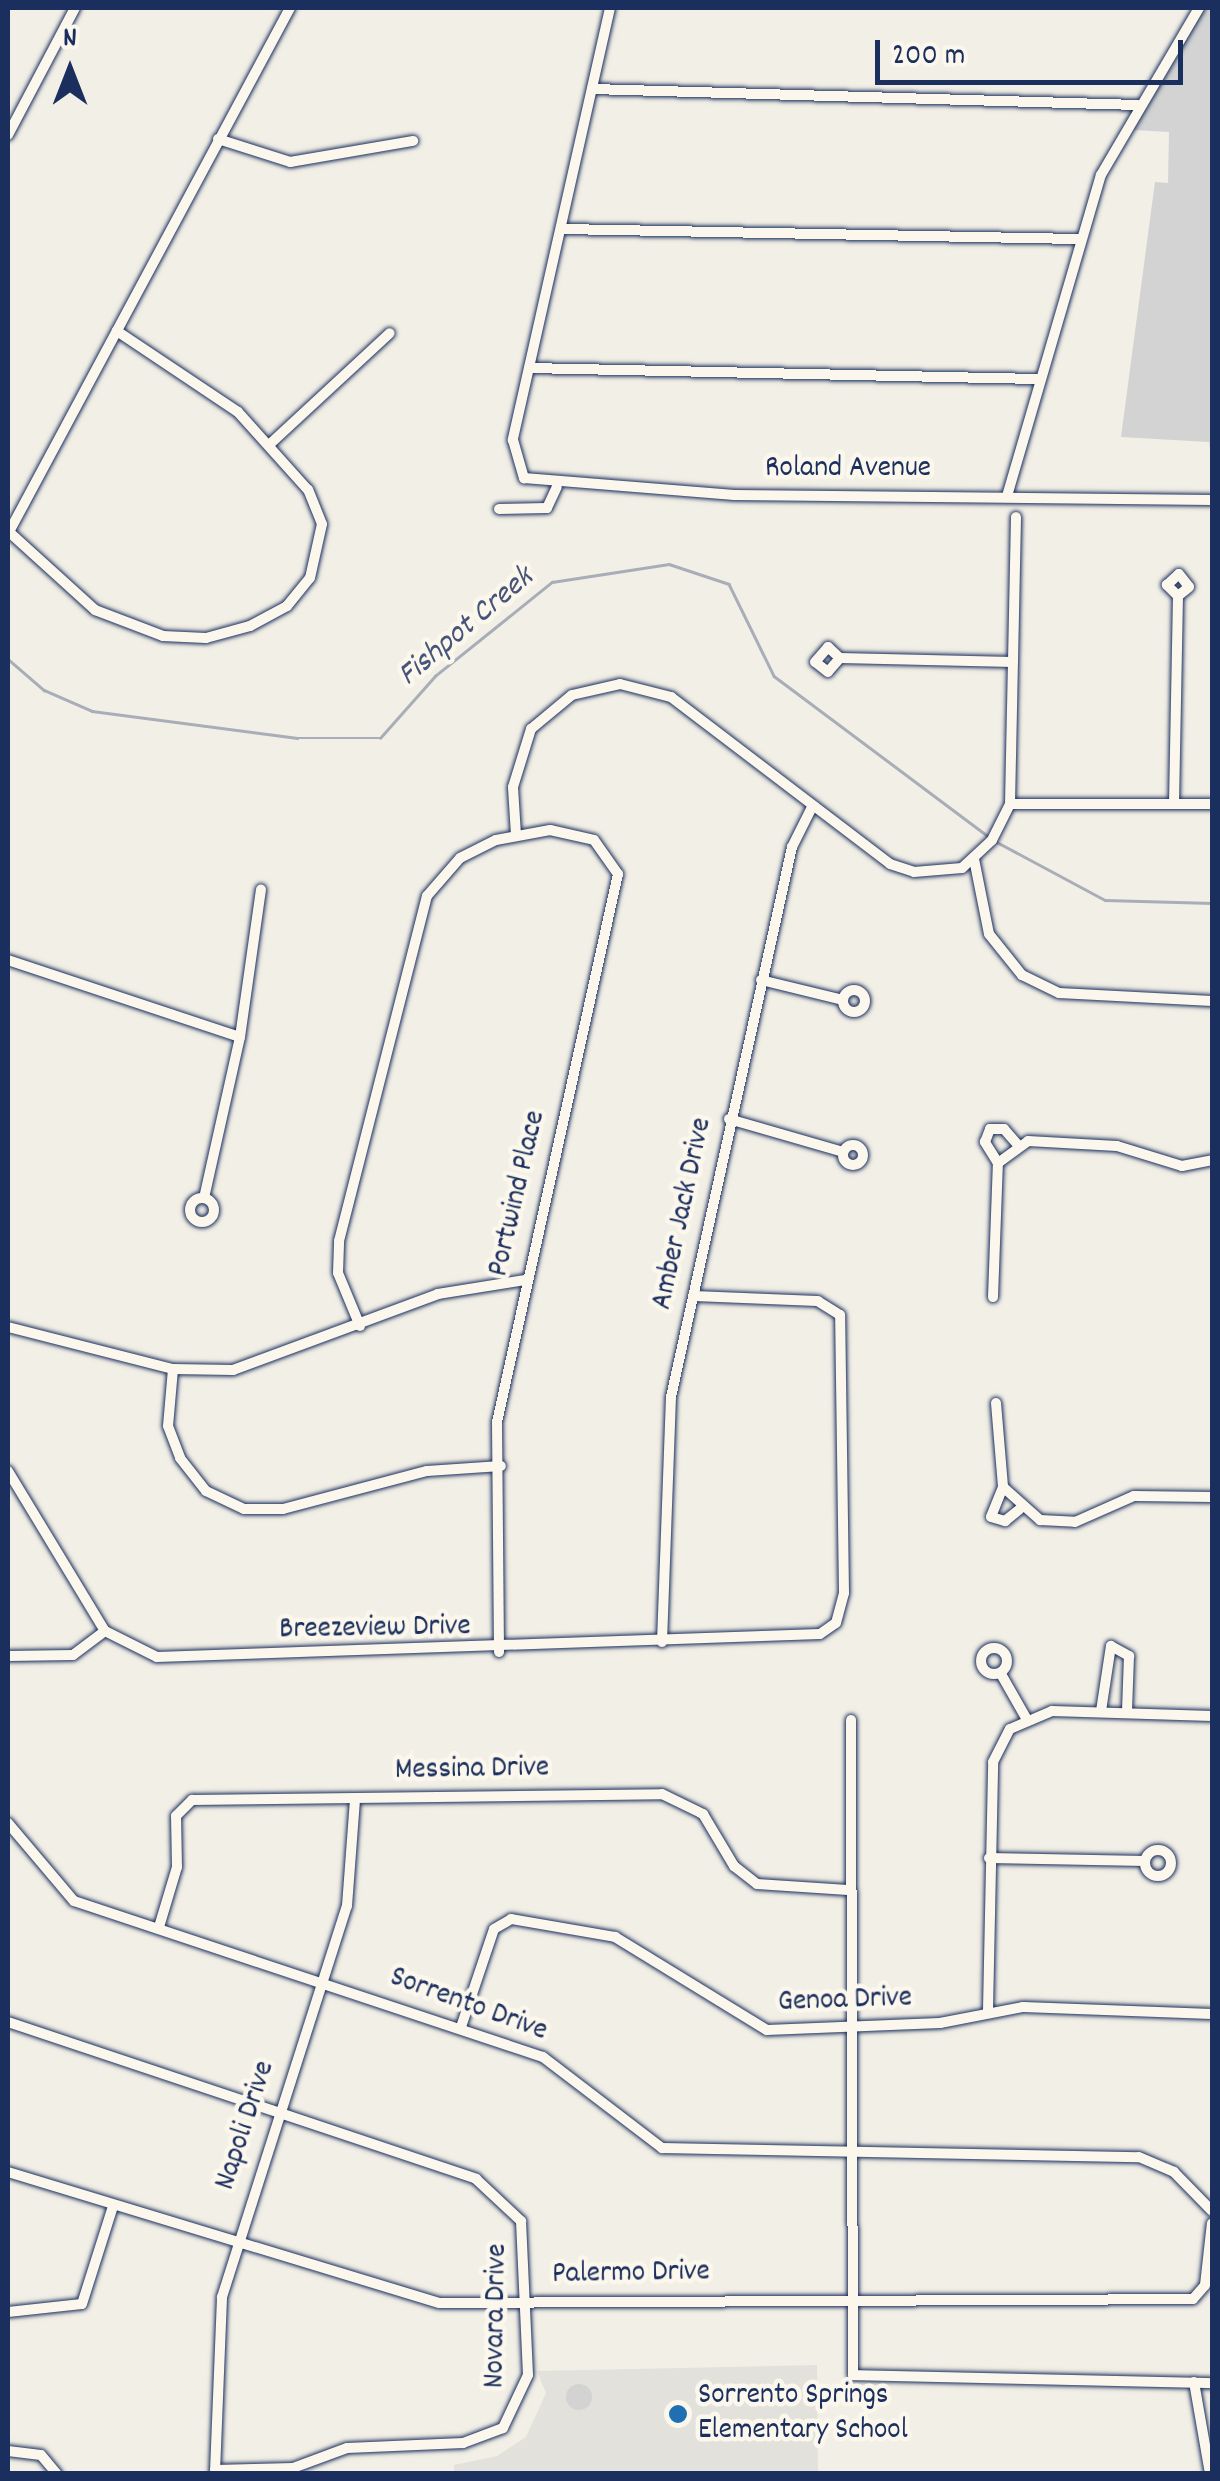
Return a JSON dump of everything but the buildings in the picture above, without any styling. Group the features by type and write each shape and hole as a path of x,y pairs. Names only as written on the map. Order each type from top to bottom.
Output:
{"street":[{"path":"8,135 75,8"},
{"path":"117,330 202,382 270,444 318,509 318,561 287,606 232,632 184,638 119,623 8,532 290,8"},
{"path":"499,509 546,508 557,486 533,483 513,462 529,368 610,8"},
{"path":"1007,496 1036,380 1079,239 1138,105 1199,8"},
{"path":"592,89 1138,105"},
{"path":"218,139 290,162 412,141"},
{"path":"562,228 1079,239"},
{"path":"270,444 390,333"},
{"path":"529,368 1036,380"},
{"name":"Roland Avenue","path":"557,486 1212,500"},
{"path":"360,1326 338,1273 339,1242 421,912 460,858 516,836 513,786 531,728 572,696 608,685 670,697 890,864 937,872 974,859 1007,817 1010,804 1016,517"},
{"path":"1174,804 1178,596"},
{"path":"840,658 1013,662"},
{"path":"1010,804 1212,804"},
{"name":"Amber Jack Drive","path":"662,1642 669,1411 792,847 812,806"},
{"name":"Portwind Place","path":"498,1652 501,1466 497,1422 525,1280 618,874 612,854 584,836 516,836"},
{"path":"974,859 989,934 1022,975 1060,993 1212,1001"},
{"path":"204,1198 240,1037 261,889"},
{"path":"8,960 240,1037"},
{"path":"762,980 843,1000"},
{"path":"730,1119 844,1152"},
{"path":"993,1296 998,1163 985,1142 990,1129 1004,1128 1017,1144"},
{"path":"998,1163 1017,1144 1117,1146 1182,1166 1212,1160"},
{"path":"8,1327 173,1369 260,1366 438,1294 525,1280"},
{"name":"Breezeview Drive","path":"105,1631 174,1660 498,1652 809,1636 836,1623 844,1593 840,1315 818,1301 693,1296"},
{"path":"173,1369 168,1426 180,1458 206,1491 244,1509 296,1506 427,1470 501,1466"},
{"path":"996,1403 1003,1486 992,1516 1005,1521 1020,1509"},
{"path":"8,1472 105,1631 72,1655 8,1656"},
{"path":"1003,1486 1020,1509 1075,1522 1134,1496 1212,1498"},
{"path":"1100,1711 1110,1646 1128,1656 1127,1711"},
{"path":"1001,1674 1026,1718"},
{"path":"988,2010 993,1762 1026,1718 1100,1711 1212,1716"},
{"path":"851,1720 848,1890 854,2376 1212,2383"},
{"name":"Messina Drive","path":"159,1927 185,1803 662,1794 703,1814 749,1880 848,1890"},
{"name":"Napoli Drive","path":"215,2472 213,2353 236,2244 354,1876 355,1799"},
{"name":"Sorrento Drive","path":"8,1823 74,1900 461,2027 570,2072 662,2148 1139,2157 1174,2172 1212,2211"},
{"path":"989,1858 1145,1861"},
{"name":"Genoa Drive","path":"461,2027 494,1929 511,1919 615,1937 757,2028 850,2027 988,2010 1212,2014"},
{"name":"Novara Drive","path":"8,2022 500,2194 524,2231 527,2390 492,2434 347,2448 293,2468 215,2472"},
{"name":"Palermo Drive","path":"8,2172 424,2302 853,2295 1193,2299 1206,2284 1212,2223"},
{"path":"8,2312 82,2304 113,2206"},
{"path":"1194,2382 1210,2474"},
{"path":"8,2451 42,2454 57,2474"}],"shaded area":[{"path":"1196,8 1212,8 1212,464 1209,442 1121,437 1155,182 1168,183 1169,132 1133,130"},
{"name":"Sorrento Springs Elementary School","path":"817,2365 818,2473 454,2474 454,2465 497,2456 526,2437 546,2393 537,2371"},
{"path":"579,2384 589,2387 589,2407 579,2410 569,2407 566,2397 569,2387"}],"waterway":[{"name":"Fishpot Creek","path":"8,659 44,690 92,711 297,738 380,738 435,676 552,582 669,564 729,584 774,676 988,836"},
{"name":"Fishpot Creek","path":"995,841 1105,900 1212,903"}],"place":[{"name":"Sorrento Springs Elementary School","path":"678,2414"}]}
